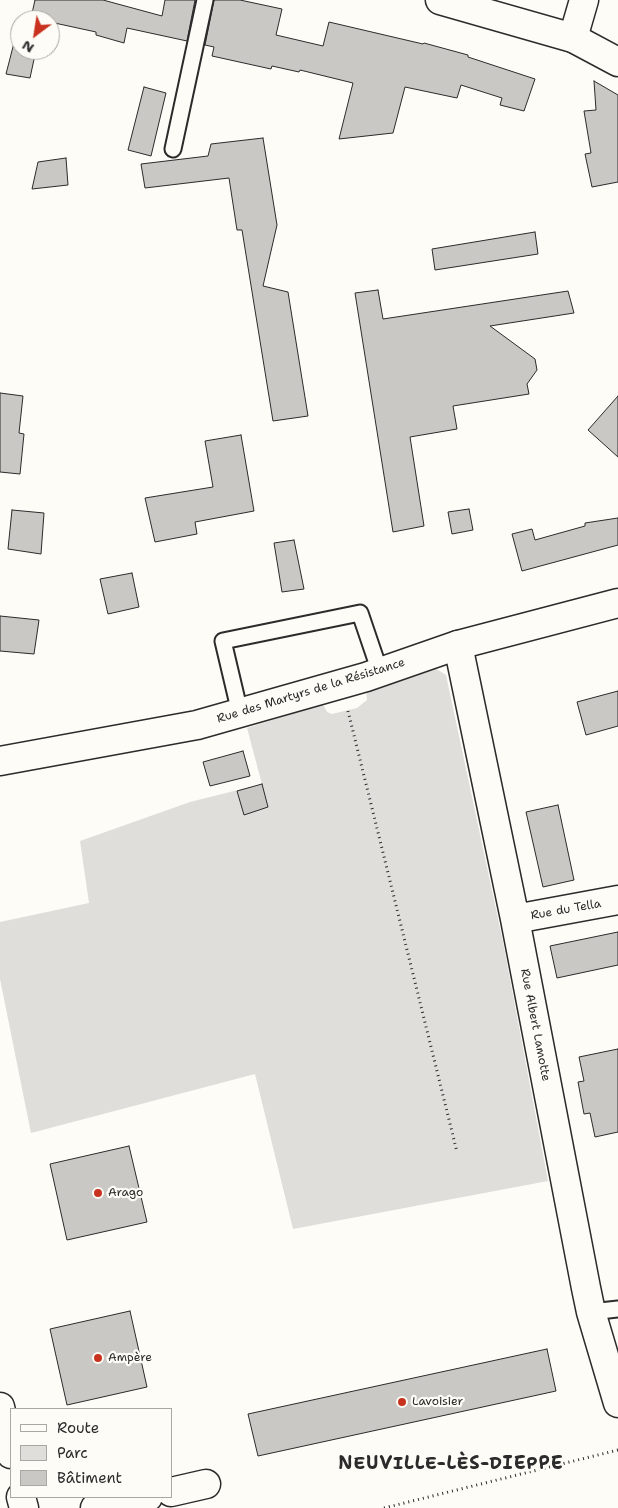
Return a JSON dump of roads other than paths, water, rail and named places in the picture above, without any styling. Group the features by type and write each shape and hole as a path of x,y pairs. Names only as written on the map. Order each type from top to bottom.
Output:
{"street":[{"path":"440,0 572,38 618,62"},
{"path":"572,38 584,0"},
{"name":"Rue des Martyrs de la Résistance","path":"0,761 197,725 341,684 458,645 618,604"},
{"name":"Rue Albert Lamotte","path":"458,645 515,919 591,1312 618,1404"},
{"name":"Rue du Tella","path":"515,919 618,900"},
{"path":"0,1407 10,1450"},
{"path":"172,1492 206,1484"},
{"path":"96,1508 143,1498"}],"lane":[{"path":"173,149 205,0"},
{"path":"240,713 223,641 360,613 380,672"},
{"path":"591,1312 618,1309"}],"place":[{"name":"Arago","path":"98,1193"},
{"name":"Ampère","path":"98,1358"},
{"name":"Lavoisier","path":"402,1402"}],"district":[{"name":"NEUVILLE-LÈS-DIEPPE","path":"451,1464"}]}
